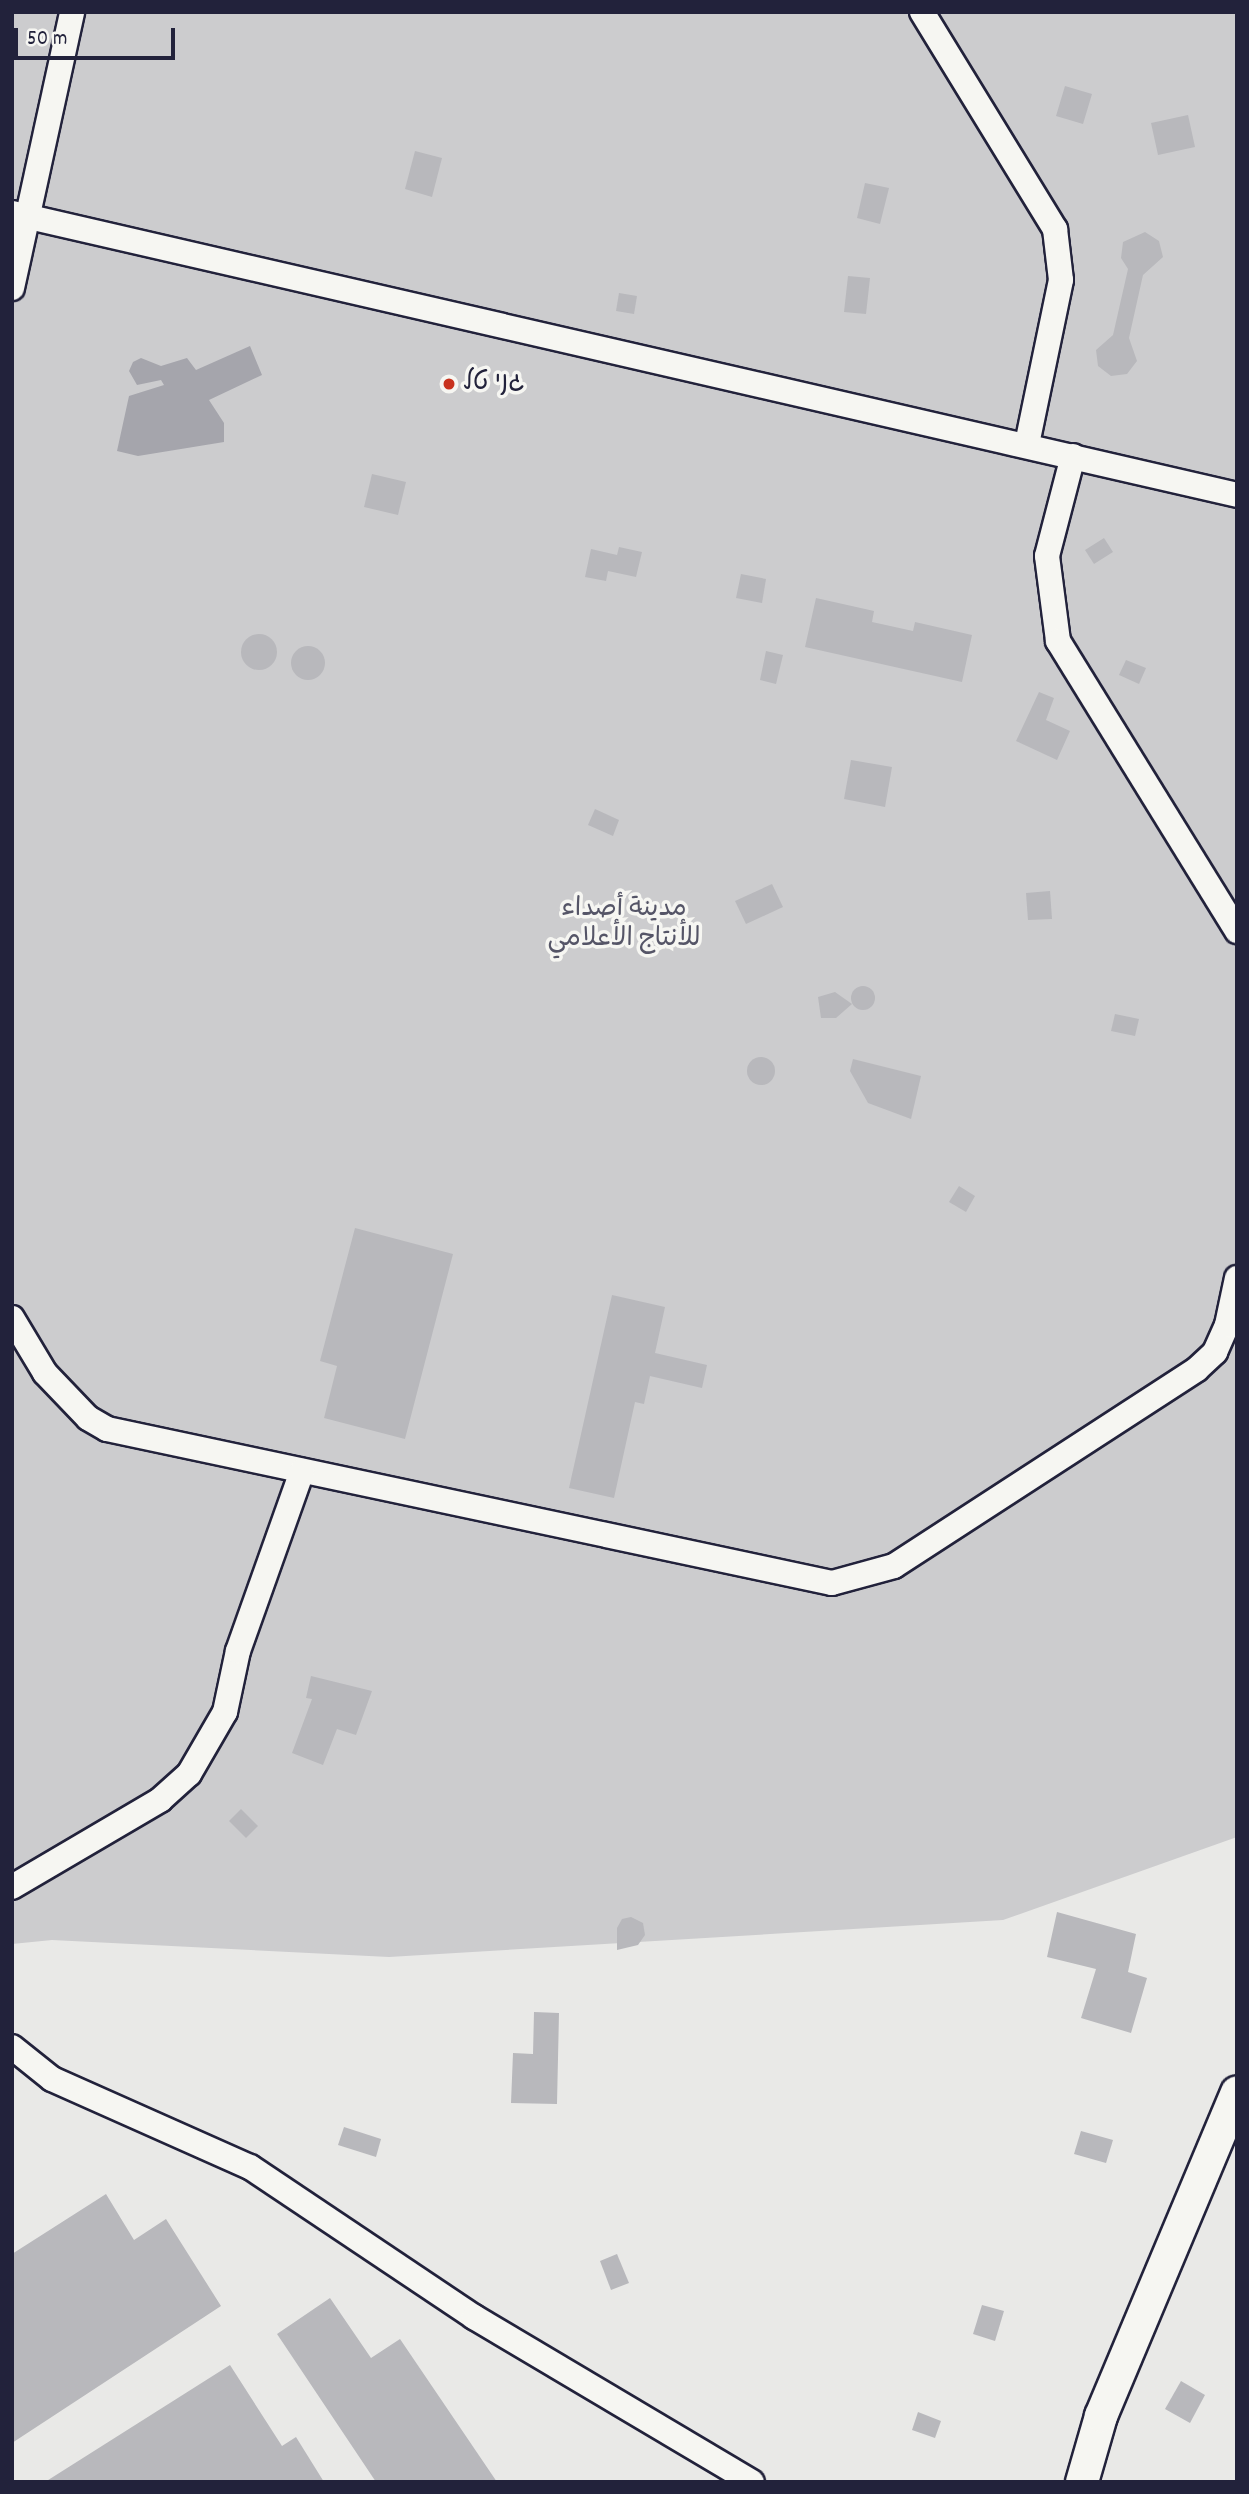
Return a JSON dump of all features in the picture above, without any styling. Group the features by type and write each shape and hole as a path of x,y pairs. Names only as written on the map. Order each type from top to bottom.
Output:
{"main road":[{"path":"1082,2482 1101,2416 1237,2092"}],"street":[{"path":"12,288 20,215 72,12"},
{"path":"922,12 1055,229 1061,280 1027,444"},
{"path":"20,215 1027,444 1237,495"},
{"path":"1073,456 1046,556 1058,641 1237,931"},
{"path":"12,1318 45,1373 88,1418 107,1429 810,1581 852,1580 894,1566 1197,1369 1215,1352 1227,1325 1237,1278"},
{"path":"12,1887 160,1800 189,1774 225,1712 238,1651 302,1471"},
{"path":"12,2047 52,2079 250,2167 474,2317 752,2482"}],"green space":[{"name":"مدينة أصداء للأنتاج الأعلامي","path":"12,12 1237,12 1237,1837 1003,1920 389,1957 52,1940 12,1944"}],"shaded area":[{"path":"250,346 262,375 209,400 224,423 224,442 138,456 117,451 129,396 164,385 161,380 137,385 129,371 133,362 141,358 161,366 187,358 196,370"}],"building":[{"path":"1065,86 1092,94 1083,124 1056,116"},
{"path":"1188,115 1195,147 1158,155 1151,123"},
{"path":"415,151 442,158 432,197 405,189"},
{"path":"865,183 889,188 880,224 857,218"},
{"path":"1145,232 1159,241 1163,257 1143,275 1129,338 1137,361 1127,374 1111,376 1098,366 1096,350 1113,335 1128,269 1121,258 1123,242"},
{"path":"848,276 870,278 866,314 844,312"},
{"path":"619,293 637,296 634,314 616,311"},
{"path":"372,474 406,482 398,515 364,507"},
{"path":"1104,538 1113,552 1094,564 1085,550"},
{"path":"619,547 642,552 636,577 608,571 606,581 585,577 591,549 617,555"},
{"path":"741,574 766,579 762,603 736,598"},
{"path":"816,598 874,611 872,622 913,631 915,622 972,635 962,682 805,647"},
{"path":"259,634 272,639 277,652 272,665 259,670 246,665 241,652 246,639"},
{"path":"308,646 320,651 325,663 320,675 308,680 296,675 291,663 296,651"},
{"path":"766,651 783,655 776,684 760,680"},
{"path":"1126,660 1146,668 1139,684 1119,675"},
{"path":"1039,692 1054,698 1046,720 1070,731 1057,760 1016,741"},
{"path":"851,760 892,767 885,807 844,799"},
{"path":"595,809 619,820 613,836 588,825"},
{"path":"772,884 783,907 746,924 735,901"},
{"path":"1050,891 1052,919 1028,920 1026,893"},
{"path":"863,986 871,990 875,998 871,1006 863,1010 855,1006 851,998 855,990"},
{"path":"835,992 852,1004 836,1018 821,1018 818,997"},
{"path":"1115,1014 1139,1019 1135,1036 1111,1031"},
{"path":"761,1057 771,1061 775,1071 771,1081 761,1085 751,1081 747,1071 751,1061"},
{"path":"853,1059 921,1076 911,1119 868,1103 850,1071"},
{"path":"959,1186 975,1196 966,1212 949,1202"},
{"path":"355,1228 453,1254 405,1439 324,1418 337,1366 320,1361"},
{"path":"612,1295 665,1307 655,1353 707,1365 702,1388 650,1376 644,1404 635,1402 614,1498 569,1488"},
{"path":"311,1676 372,1691 356,1735 337,1729 323,1765 292,1753 312,1699 306,1698"},
{"path":"241,1809 258,1826 246,1838 229,1821"},
{"path":"1057,1912 1136,1934 1128,1972 1147,1978 1131,2033 1081,2018 1096,1969 1047,1957"},
{"path":"631,1917 643,1923 645,1935 638,1945 617,1950 617,1928 622,1919"},
{"path":"534,2012 559,2013 557,2104 511,2103 513,2053 533,2054"},
{"path":"344,2127 381,2139 376,2157 338,2145"},
{"path":"1081,2131 1113,2140 1106,2163 1074,2154"},
{"path":"106,2194 134,2240 166,2219 221,2306 12,2443 12,2254"},
{"path":"617,2254 629,2283 611,2290 600,2261"},
{"path":"330,2298 371,2358 400,2339 497,2482 376,2482 277,2334"},
{"path":"982,2305 1004,2311 995,2341 973,2334"},
{"path":"230,2365 282,2446 296,2437 324,2482 45,2482"},
{"path":"1181,2381 1205,2395 1190,2423 1165,2409"},
{"path":"918,2412 941,2421 935,2438 912,2430"}],"place":[{"name":"גני טל","path":"449,384"}]}
